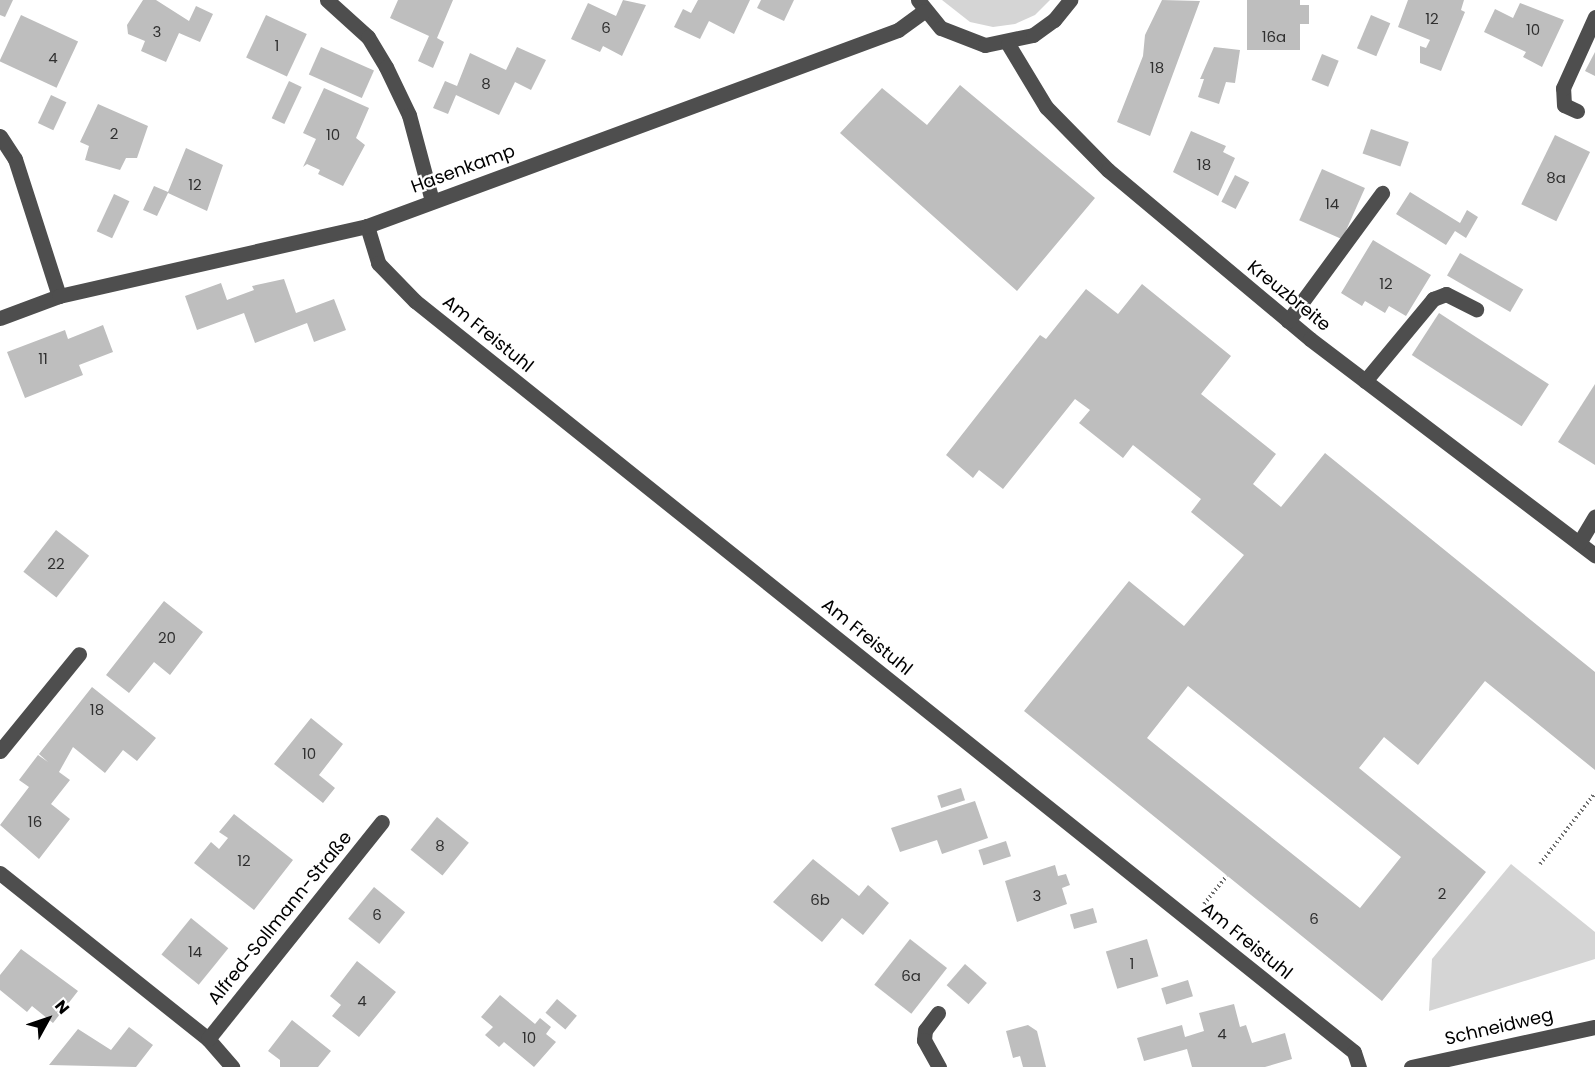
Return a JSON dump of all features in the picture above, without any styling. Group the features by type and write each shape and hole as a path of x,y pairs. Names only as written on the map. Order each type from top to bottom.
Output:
{"street":[{"path":"327,0 368,37 386,67 409,115 432,201"},
{"path":"921,6 962,39 1008,44 1033,36 1054,20 1070,0"},
{"name":"Hasenkamp","path":"0,318 59,296 366,226 898,30 921,6"},
{"path":"1577,111 1564,105 1563,88 1595,17"},
{"name":"Kreuzbreite","path":"1008,44 1046,107 1108,170 1288,321 1595,555"},
{"path":"0,136 15,159 59,296"},
{"path":"1288,321 1382,193"},
{"name":"Am Freistuhl","path":"366,226 378,263 415,301 1354,1052 1359,1067"},
{"path":"1365,381 1433,299 1446,294 1476,309"},
{"path":"1579,543 1595,516"},
{"path":"0,751 79,654"},
{"name":"Alfred-Sollmann-Straße","path":"208,1039 382,822"},
{"path":"0,873 208,1039 232,1067"},
{"path":"938,1013 925,1030 924,1040 939,1067"},
{"name":"Schneidweg","path":"1411,1067 1595,1027"}],"path":[{"path":"1540,864 1595,793"},
{"path":"1190,921 1227,876"}],"shaded area":[{"path":"942,0 1050,0 1035,15 1015,24 993,27 970,22"},
{"path":"1511,864 1595,932 1595,959 1429,1011 1432,959"}],"building":[{"path":"0,0 13,0 5,17 0,15"},
{"path":"143,0 156,0 189,21 196,6 213,14 200,42 179,33 166,62 141,51 145,41 128,34 127,25"},
{"path":"398,0 453,0 437,38 444,42 433,68 418,61 429,36 390,18"},
{"path":"623,0 646,5 622,56 603,46 600,52 571,39 588,3 616,16"},
{"path":"698,0 750,0 734,34 709,21 700,39 674,27 683,9 691,13"},
{"path":"761,0 794,0 784,21 757,8"},
{"path":"1162,0 1200,1 1150,136 1117,122 1143,56 1145,35"},
{"path":"1247,0 1300,0 1300,5 1309,5 1309,24 1300,24 1300,50 1247,50"},
{"path":"1408,0 1464,0 1461,10 1465,12 1441,71 1420,63 1420,46 1426,48 1430,40 1398,27"},
{"path":"1520,3 1564,20 1542,67 1523,57 1526,52 1484,32 1495,9 1513,18"},
{"path":"21,15 78,42 57,88 0,61"},
{"path":"266,15 307,34 287,77 246,58"},
{"path":"1371,15 1390,23 1376,56 1357,48"},
{"path":"321,47 374,71 362,98 309,74"},
{"path":"517,47 546,60 531,90 515,82 499,115 456,95 448,114 433,108 445,81 457,86 470,53 506,70"},
{"path":"1214,47 1240,50 1235,83 1226,82 1219,104 1198,97 1204,79 1200,79"},
{"path":"1595,52 1595,76 1585,71"},
{"path":"1322,54 1339,61 1328,87 1312,80"},
{"path":"289,81 302,87 284,124 272,118"},
{"path":"960,85 1095,198 1017,291 840,133 882,88 927,125"},
{"path":"324,88 369,108 356,138 365,145 343,186 318,174 320,170 307,164 303,167 316,139 303,133"},
{"path":"51,95 66,102 53,130 38,123"},
{"path":"98,104 148,126 137,158 126,158 120,170 85,160 89,146 80,142"},
{"path":"1371,129 1409,142 1400,167 1363,154"},
{"path":"1191,131 1226,146 1223,152 1235,158 1218,196 1173,172"},
{"path":"1555,135 1590,152 1556,221 1521,204"},
{"path":"186,148 223,165 207,211 168,193 157,216 143,210 154,186 168,192"},
{"path":"1322,169 1365,188 1342,239 1299,220"},
{"path":"1235,175 1249,182 1236,209 1221,202"},
{"path":"1410,192 1460,223 1467,210 1478,217 1466,238 1455,231 1446,245 1396,214"},
{"path":"114,194 129,201 112,238 97,231"},
{"path":"1373,240 1431,275 1406,316 1389,306 1385,313 1365,301 1362,306 1341,293"},
{"path":"1460,253 1523,290 1510,312 1447,276"},
{"path":"284,279 296,313 334,299 346,330 314,342 307,323 255,343 244,313 197,330 185,296 221,283 227,300 254,290 252,286"},
{"path":"1142,284 1231,356 1201,394 1276,454 1253,484 1281,507 1325,453 1595,672 1595,770 1485,681 1418,765 1384,737 1359,768 1486,872 1382,1001 1024,711 1129,581 1184,626 1244,555 1191,512 1201,499 1133,445 1123,458 1079,423 1090,410 1075,399 1003,489 979,470 973,478 946,455 1040,335 1046,339 1086,289 1118,314","holes":["1188,686 1401,857 1360,908 1147,738"]},
{"path":"1439,313 1549,384 1522,426 1412,355"},
{"path":"103,325 113,352 79,365 83,375 25,398 7,352 65,330 68,339"},
{"path":"1595,384 1595,465 1558,442"},
{"path":"56,530 89,556 56,598 23,572"},
{"path":"164,601 203,632 170,675 154,662 129,693 106,675"},
{"path":"92,687 156,738 137,761 123,750 105,773 73,747 59,772 70,780 51,804 70,819 39,859 0,825 29,787 19,780 38,755 48,762 39,754"},
{"path":"311,718 343,744 319,775 335,788 323,803 274,764"},
{"path":"961,788 965,800 941,808 937,796"},
{"path":"975,801 988,838 942,854 937,840 900,852 891,828"},
{"path":"234,814 293,860 254,910 194,863 211,842 219,849 228,838 219,832"},
{"path":"437,817 469,843 442,875 411,850"},
{"path":"1006,841 1011,856 983,865 978,850"},
{"path":"813,859 859,896 868,885 889,903 863,935 842,918 822,942 773,902"},
{"path":"1055,865 1058,876 1066,874 1070,885 1062,888 1067,904 1017,922 1005,881"},
{"path":"374,887 405,912 379,944 348,919"},
{"path":"1093,908 1097,922 1074,929 1070,915"},
{"path":"191,918 228,948 199,985 161,955"},
{"path":"910,939 947,968 911,1014 874,985"},
{"path":"1147,939 1158,976 1117,989 1106,952"},
{"path":"21,949 78,991 53,1023 32,1006 27,1012 0,990 0,975"},
{"path":"357,961 396,992 359,1037 332,1016 341,1005 330,996"},
{"path":"965,964 987,983 969,1004 947,985"},
{"path":"1188,980 1193,996 1166,1004 1161,988"},
{"path":"500,995 535,1024 540,1018 551,1027 546,1034 556,1042 534,1067 504,1042 499,1047 485,1035 493,1027 481,1017"},
{"path":"557,999 577,1016 565,1030 545,1013"},
{"path":"1234,1004 1240,1027 1246,1025 1252,1043 1285,1033 1292,1059 1265,1067 1192,1067 1187,1049 1144,1061 1137,1038 1182,1025 1185,1037 1204,1031 1199,1013"},
{"path":"292,1020 331,1051 318,1067 280,1067 280,1060 268,1051"},
{"path":"1028,1025 1037,1031 1046,1067 1023,1067 1020,1056 1013,1058 1006,1031"},
{"path":"129,1027 153,1045 136,1067 49,1065 78,1029 111,1050"}]}
